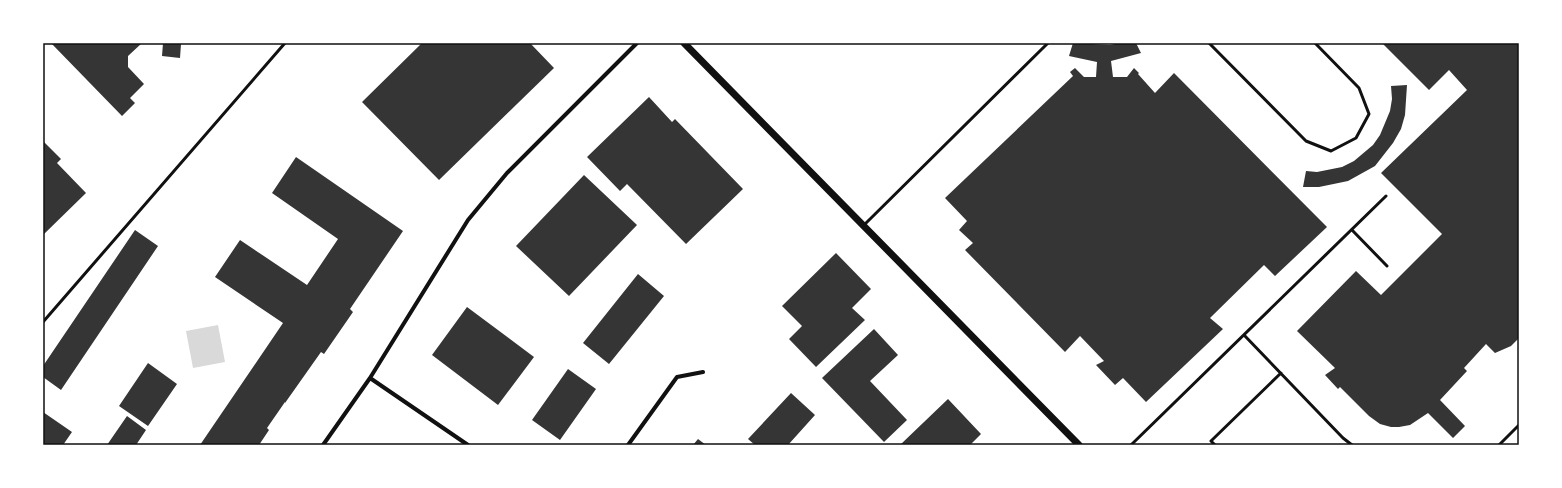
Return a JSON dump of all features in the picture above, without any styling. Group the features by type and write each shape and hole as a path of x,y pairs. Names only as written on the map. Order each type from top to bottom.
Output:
{"street":[{"path":"323,445 370,378 468,220 507,173 637,43"},
{"path":"684,43 1079,445"},
{"path":"628,445 677,377 703,372"},
{"path":"370,378 468,445"}],"lane":[{"path":"43,322 285,43"},
{"path":"863,226 1048,43"},
{"path":"1209,43 1306,141 1331,151 1356,138 1369,114 1360,88 1315,43"},
{"path":"1131,445 1386,196"},
{"path":"1352,230 1387,266"},
{"path":"1244,335 1343,438 1352,445"},
{"path":"1215,445 1211,441 1281,373"},
{"path":"1499,445 1519,425"}],"shaded area":[{"path":"218,325 225,362 193,368 186,331"}],"building":[{"path":"51,43 142,43 128,56 128,67 144,84 130,98 135,103 122,116"},
{"path":"163,43 181,44 180,58 162,56"},
{"path":"422,43 530,43 554,68 439,180 362,102"},
{"path":"1073,43 1110,45 1120,43 1136,43 1141,53 1111,61 1113,77 1127,77 1134,68 1155,93 1174,73 1327,227 1275,276 1264,265 1210,318 1223,329 1146,402 1123,378 1115,385 1096,365 1104,361 1080,336 1065,352 965,250 973,243 959,230 967,221 945,198 1073,76 1070,72 1075,68 1084,77 1096,77 1097,62 1069,56"},
{"path":"1382,43 1519,43 1519,338 1511,346 1495,353 1486,344 1464,368 1467,371 1440,400 1465,426 1453,438 1428,413 1410,425 1391,427 1380,424 1369,416 1340,387 1338,389 1325,375 1335,368 1297,331 1356,271 1381,295 1442,234 1381,173 1467,90 1449,70 1429,90"},
{"path":"1407,85 1405,115 1401,129 1393,143 1375,166 1348,181 1319,187 1303,187 1306,171 1317,172 1342,167 1354,161 1373,145 1380,135 1390,111 1392,99 1391,86"},
{"path":"649,97 672,122 675,119 743,189 686,244 627,184 620,191 587,157"},
{"path":"43,141 61,159 57,163 86,193 43,235"},
{"path":"296,157 403,231 350,309 353,312 324,354 321,352 285,402 267,428 269,430 259,445 200,445 283,323 215,277 240,240 307,285 338,239 272,193"},
{"path":"584,175 637,225 569,296 516,246"},
{"path":"135,230 158,246 61,390 43,377 43,366"},
{"path":"836,253 871,289 852,308 865,320 816,367 789,339 802,326 782,306"},
{"path":"638,274 664,296 609,364 583,343"},
{"path":"467,307 534,357 498,405 432,355"},
{"path":"874,329 898,355 870,381 907,420 884,442 822,378"},
{"path":"148,363 177,384 148,426 119,406"},
{"path":"568,369 596,389 560,440 532,420"},
{"path":"791,393 815,415 788,445 755,445 748,439"},
{"path":"948,399 981,434 970,445 900,445"},
{"path":"43,412 72,432 63,445 43,445"},
{"path":"127,416 146,430 136,445 107,445"},
{"path":"698,439 706,445 693,445"}]}
